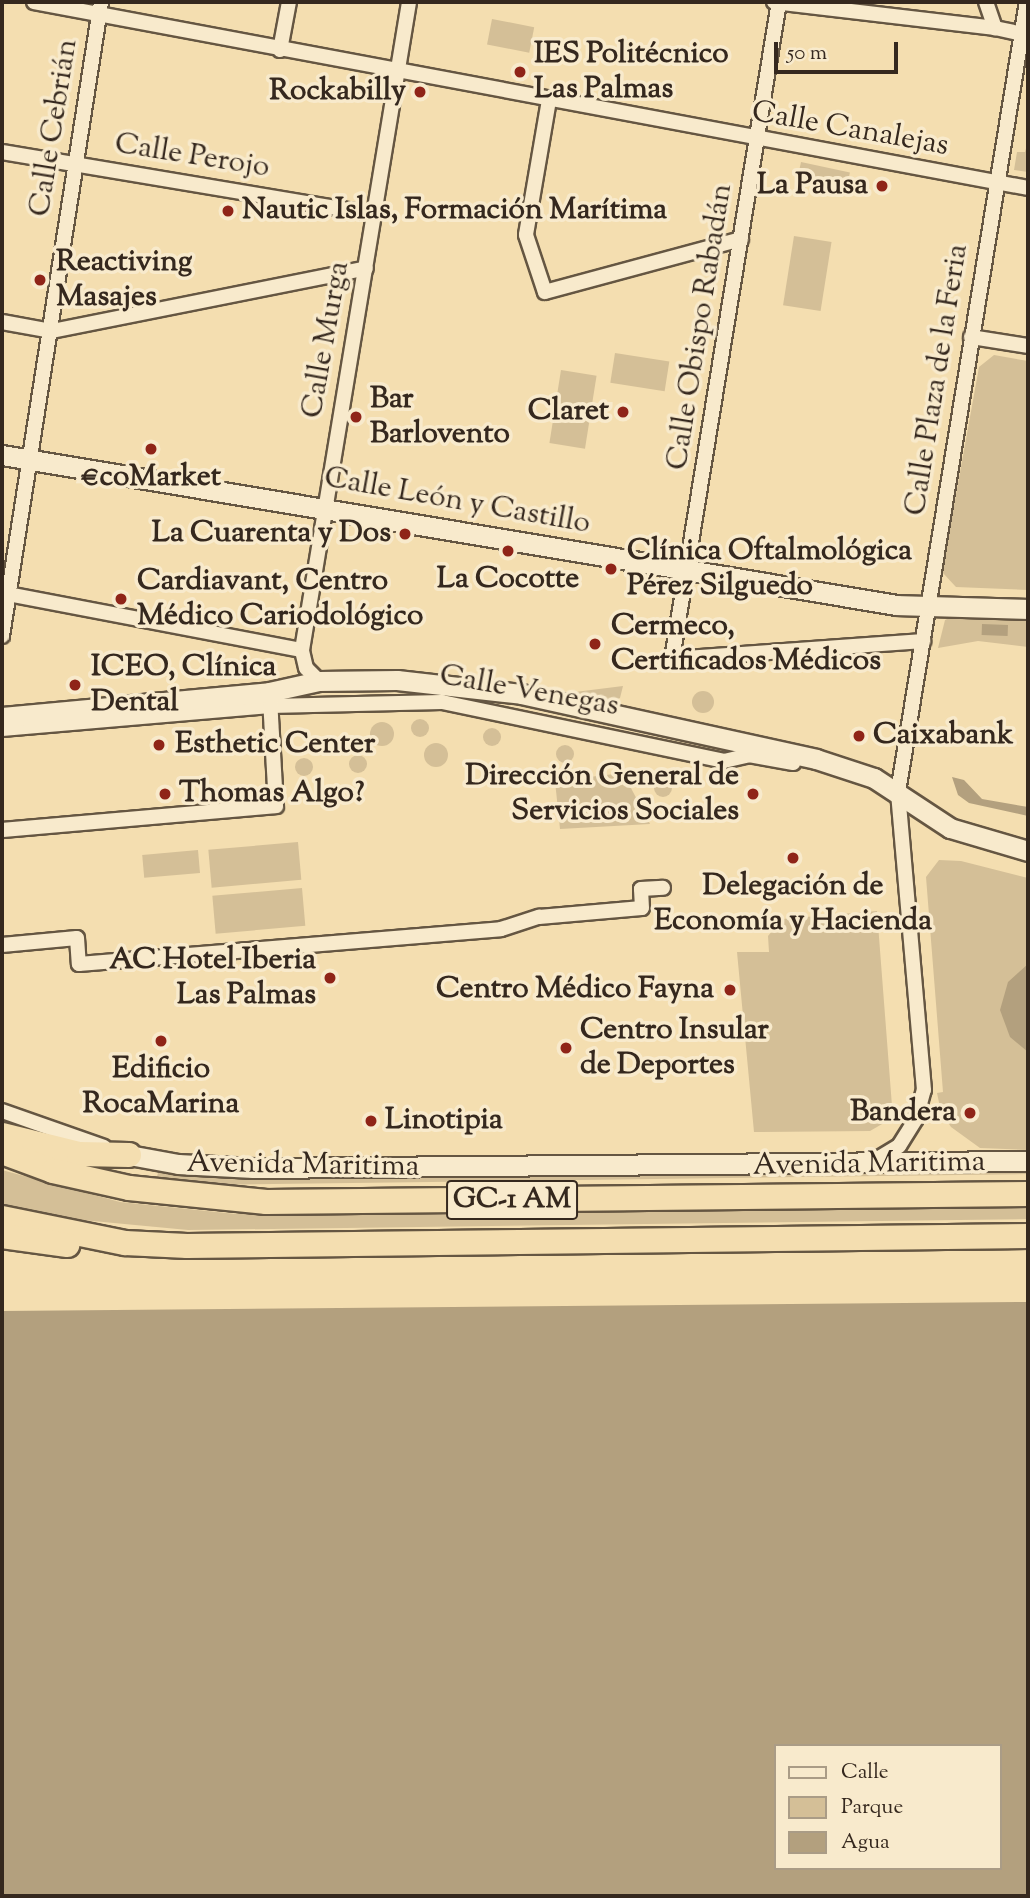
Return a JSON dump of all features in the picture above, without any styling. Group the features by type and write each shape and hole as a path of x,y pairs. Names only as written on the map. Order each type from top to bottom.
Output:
{"highway":[{"path":"2,1135 79,1154 129,1155"},
{"name":"Avenida Maritima","path":"2,1152 53,1171 129,1188 266,1202 1028,1194"},
{"name":"GC-1 AM","path":"2,1218 125,1243 1028,1236"},
{"path":"2,1236 49,1245 125,1243"}],"street":[{"name":"Calle Canalejas","path":"34,2 100,8 280,50 1028,188"},
{"path":"280,50 289,2"},
{"name":"Calle Murga","path":"302,650 409,2"},
{"path":"778,2 1025,34"},
{"name":"Calle Obispo Rabadán","path":"778,2 689,572 672,659 923,641"},
{"path":"986,2 995,29"},
{"name":"Calle Plaza de la Feria","path":"874,1161 899,1146 916,1119 924,1090 898,792 930,607 971,337 1025,34 1027,2"},
{"name":"Calle Cebrián","path":"2,636 4,594 52,331 74,164 100,8"},
{"path":"549,100 526,235 545,292 741,240"},
{"name":"Calle Perojo","path":"2,152 373,214"},
{"path":"2,322 52,331 366,268"},
{"path":"971,337 1028,346"},
{"name":"Calle León y Castillo","path":"2,456 689,572 930,607 1028,610"},
{"path":"4,594 302,650 306,668 319,681"},
{"name":"Calle Venegas","path":"2,729 270,699 319,681 397,680 521,694 816,759 874,778 898,792 927,816 950,828 978,840 1028,851"},
{"path":"2,830 276,806 270,699"},
{"name":"Calle Venegas","path":"2,717 270,699 442,702 724,761 749,755 874,778"},
{"path":"2,945 76,938 79,964 501,929 539,917 642,908 641,889 663,888"},
{"path":"2,1111 129,1155 178,1164 253,1168 1028,1161"}],"green space":[{"path":"492,19 534,27 529,53 487,45"},
{"path":"1028,141 1028,172 1014,170 1017,152 1025,152"},
{"path":"801,162 850,172 846,191 797,181"},
{"path":"794,236 832,242 821,311 783,305"},
{"path":"615,353 669,362 665,391 610,383"},
{"path":"994,355 1028,361 1028,590 956,587 942,572 979,367"},
{"path":"561,370 597,376 585,449 549,443"},
{"path":"951,617 1028,620 1028,647 978,641 938,648 945,620"},
{"path":"623,686 620,698 613,702 567,693"},
{"path":"703,691 711,694 714,702 711,710 703,713 695,710 692,702 695,694"},
{"path":"416,719 424,719 429,728 427,735 416,737 411,732 411,724"},
{"path":"382,722 390,726 394,734 390,742 382,746 374,742 370,734 374,726"},
{"path":"488,728 496,728 501,737 499,744 488,746 483,741 483,733"},
{"path":"436,743 444,747 448,755 444,763 436,767 428,763 424,755 428,747"},
{"path":"561,745 569,745 574,754 572,761 561,763 556,758 556,750"},
{"path":"358,755 364,758 367,764 364,770 358,773 352,770 349,764 352,758"},
{"path":"304,758 310,761 313,767 310,773 304,776 298,773 295,767 298,761"},
{"path":"688,770 696,770 701,779 699,786 688,788 683,783 683,775"},
{"path":"623,773 650,824 560,829 555,781"},
{"path":"659,779 667,779 672,788 670,795 659,797 654,792 654,784"},
{"path":"298,842 301,880 212,888 208,850"},
{"path":"198,850 200,873 144,878 142,855"},
{"path":"939,860 961,861 1028,878 1028,1150 980,1148 951,1127 941,1112 937,1093 943,1092 926,877"},
{"path":"302,888 305,926 216,934 212,896"},
{"path":"877,911 892,1106 889,1120 870,1131 754,1132 737,952 769,952 768,936 782,919"},
{"path":"1028,1167 1028,1174 201,1185 156,1180 158,1173"},
{"path":"2,1170 120,1202 236,1214 1028,1207 1028,1219 188,1230 61,1218 2,1205"}],"water":[{"path":"982,624 1008,625 1008,636 982,635"},
{"path":"952,777 964,780 982,799 1028,807 1028,816 969,803 958,795"},
{"path":"1028,964 1028,1052 1010,1037 1000,1010 1008,982"},
{"path":"1028,1302 1028,1896 2,1896 2,1311"}],"place":[{"name":"IES Politécnico Las Palmas","path":"520,72"},
{"name":"Rockabilly","path":"420,92"},
{"name":"La Pausa","path":"882,186"},
{"name":"Nautic Islas, Formación Marítima","path":"228,211"},
{"name":"Reactiving Masajes","path":"40,280"},
{"name":"Claret","path":"623,412"},
{"name":"Bar Barlovento","path":"356,417"},
{"name":"€coMarket","path":"151,449"},
{"name":"La Cuarenta y Dos","path":"405,534"},
{"name":"La Cocotte","path":"508,551"},
{"name":"Clínica Oftalmológica Pérez Silguedo","path":"611,569"},
{"name":"Cardiavant, Centro Médico Cariodológico","path":"121,599"},
{"name":"Cermeco, Certificados Médicos","path":"595,644"},
{"name":"ICEO, Clínica Dental","path":"75,685"},
{"name":"Caixabank","path":"859,736"},
{"name":"Esthetic Center","path":"159,745"},
{"name":"Thomas Algo?","path":"165,794"},
{"name":"Dirección General de Servicios Sociales","path":"753,794"},
{"name":"Delegación de Economía y Hacienda","path":"793,858"},
{"name":"AC Hotel Iberia Las Palmas","path":"330,978"},
{"name":"Centro Médico Fayna","path":"730,990"},
{"name":"Edificio RocaMarina","path":"161,1041"},
{"name":"Centro Insular de Deportes","path":"566,1048"},
{"name":"Bandera","path":"970,1113"},
{"name":"Linotipia","path":"371,1121"}]}
